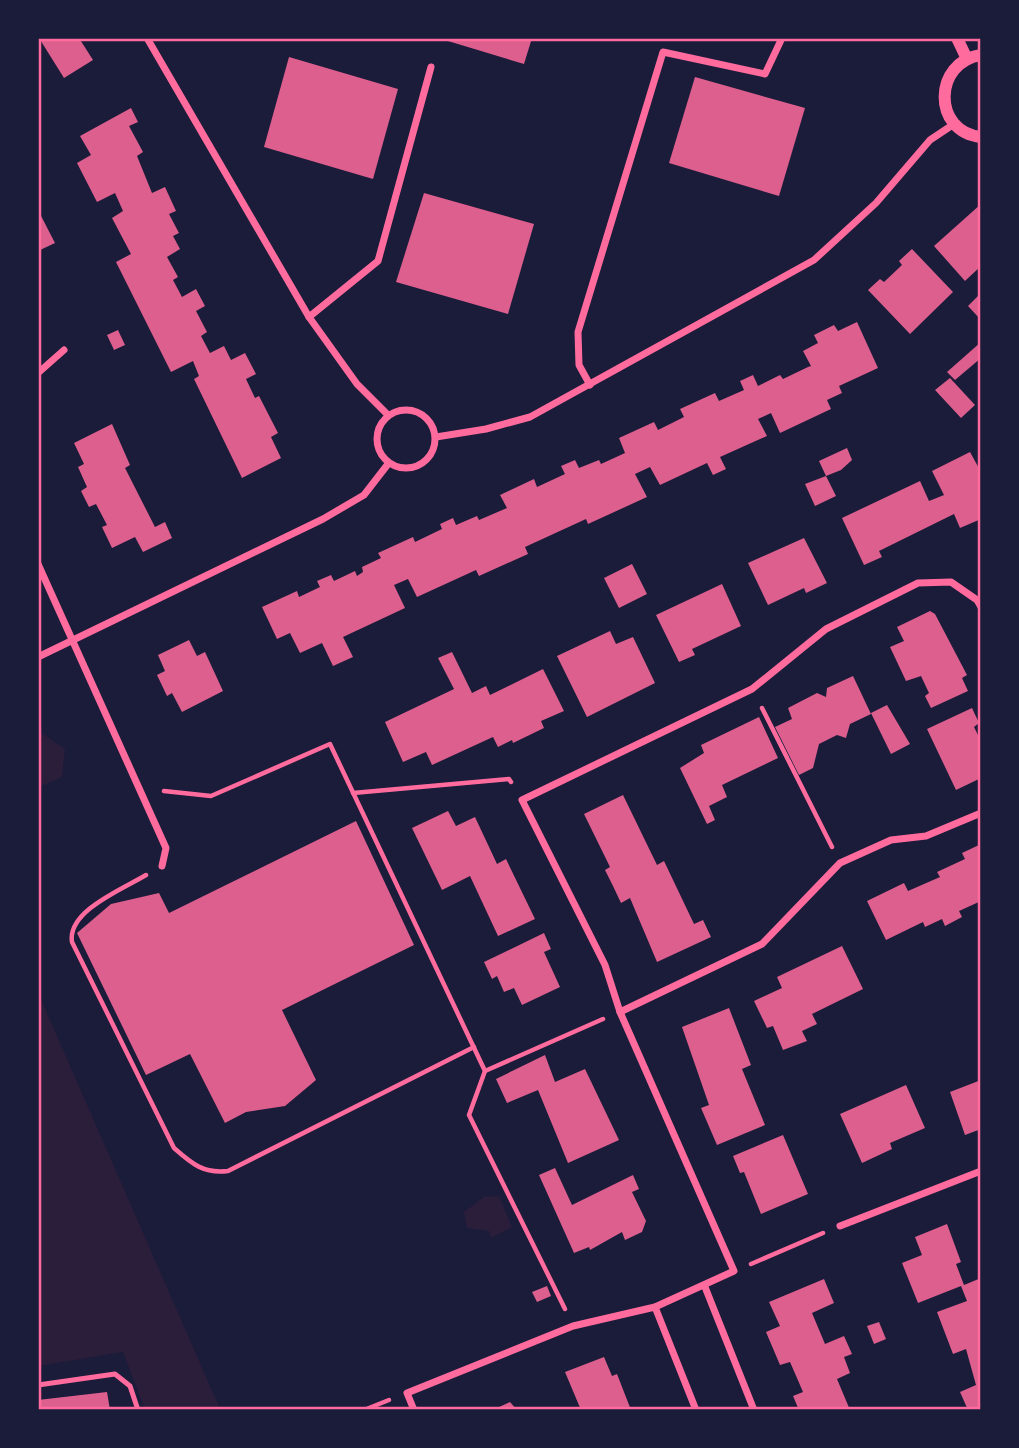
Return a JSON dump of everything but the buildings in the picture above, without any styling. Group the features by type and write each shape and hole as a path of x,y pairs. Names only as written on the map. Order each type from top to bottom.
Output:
{"street":[{"path":"147,38 309,317 350,374 388,415"},
{"path":"590,385 579,365 578,332 663,52 765,74 782,38"},
{"path":"957,38 967,59"},
{"path":"981,55 967,59 951,72 943,89 947,113 954,124 965,132 981,137"},
{"path":"309,317 378,261 431,67"},
{"path":"436,437 530,418 814,260 876,203 930,140 954,124"},
{"path":"38,373 64,350"},
{"path":"404,409 420,413 431,424 436,437 432,452 425,461 414,467 388,464 380,453 376,437 388,415 404,409"},
{"path":"38,657 75,642 343,507 364,495 388,464"},
{"path":"38,564 166,848 162,866"},
{"path":"414,1409 407,1393 573,1326 655,1307 734,1272 620,1012 605,965 522,800 752,689 826,629 918,583 951,582 978,600 981,607"},
{"path":"620,1012 762,944 840,863 891,840 926,836 981,813"},
{"path":"840,1226 981,1171"},
{"path":"705,1287 754,1409"},
{"path":"655,1307 696,1409"}],"lane":[{"path":"38,1385 115,1374 130,1386 138,1409"}],"path":[{"path":"752,689 840,863"},
{"path":"139,788 211,796 330,744 485,1071 469,1115 573,1326"},
{"path":"353,793 509,779 522,800"},
{"path":"162,866 82,914 70,933 72,942 174,1148 200,1169 212,1173 228,1171 474,1048"},
{"path":"485,1071 620,1012"},
{"path":"734,1272 840,1226"}],"shaded area":[{"path":"38,731 65,749 62,777 39,787"},
{"path":"38,995 220,1409 145,1409 123,1352 39,1366"},
{"path":"499,1196 512,1227 491,1238 489,1231 467,1228 464,1212 484,1197"}]}
